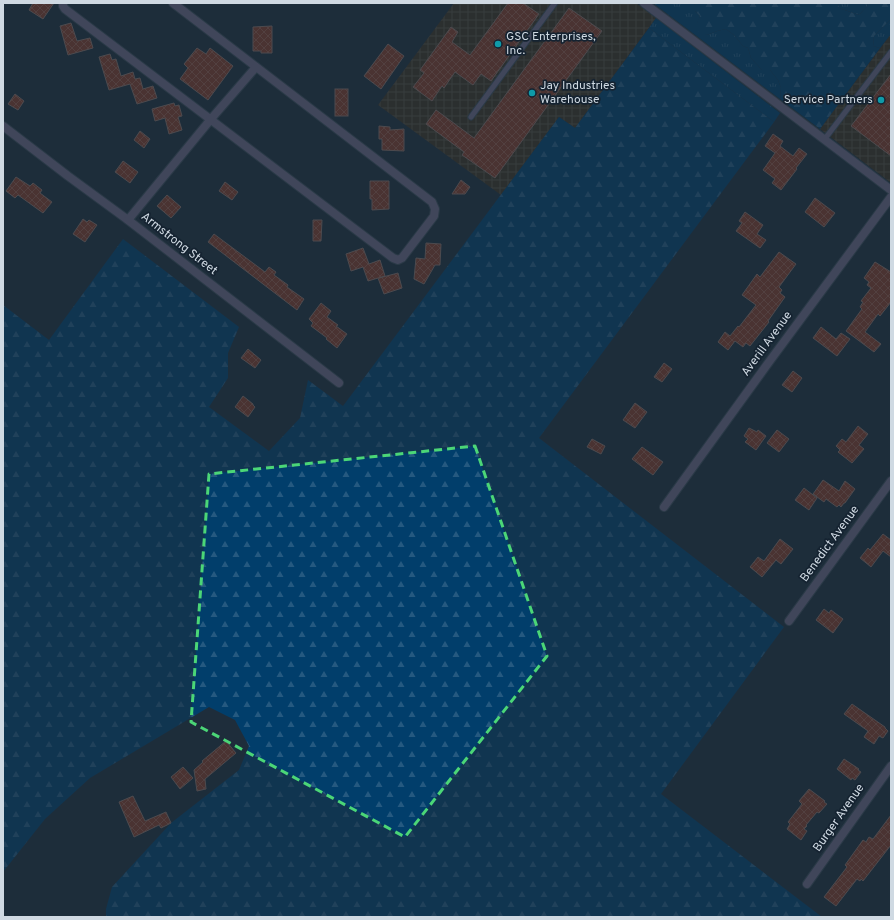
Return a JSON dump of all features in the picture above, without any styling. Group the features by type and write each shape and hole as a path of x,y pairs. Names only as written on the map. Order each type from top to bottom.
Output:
{"street":[{"path":"64,3 63,6 65,9 393,258 398,260 402,258 434,216 435,209 432,202 173,3"},
{"path":"644,3 891,190"},
{"path":"128,220 256,67"},
{"name":"Armstrong Street","path":"3,126 128,220 339,383"},
{"name":"Averill Avenue","path":"664,507 891,197"},
{"name":"Benedict Avenue","path":"789,621 891,482"},
{"name":"Burger Avenue","path":"807,884 891,766"}],"lane":[{"path":"471,117 555,3"},
{"path":"824,140 891,52"}],"highlighted area":[{"path":"475,446 547,656 405,837 191,722 209,474"}],"shaded area":[{"path":"454,3 636,3 656,18 575,128 559,117 501,195 378,105"},
{"path":"891,34 891,183 820,129"}],"green space":[{"path":"653,3 693,3 695,5 695,11 700,16 697,29 707,35 726,29 734,35 743,46 748,48 751,58 762,70 770,70 778,80 781,88 780,99"},
{"path":"693,3 838,3 839,8 859,15 870,3 891,3 891,19 874,36 873,46 880,48 820,129 780,99 781,88 778,80 770,70 762,70 751,58 748,48 743,46 734,35 726,29 707,35 699,32 696,26 700,16 695,11 695,5"},
{"path":"838,3 870,3 859,15 839,8"},
{"path":"656,18 780,113 774,122 649,28"},
{"path":"891,19 891,34 880,48 873,46 874,36"},
{"path":"649,28 774,122 539,438 784,627 661,794 822,917 106,917 106,909 112,887 171,823 239,770 249,746 235,720 209,707 90,778 45,819 3,872 3,305 49,340 123,239 239,327 228,353 228,378 209,407 269,451 300,418 308,380 343,406 559,117 575,128"}],"building":[{"path":"33,3 54,3 43,19 29,10"},
{"name":"GSC Enterprises, Inc.","path":"508,3 523,3 539,14 491,81 481,74 473,85 455,72 444,88 442,86 432,101 413,87 424,73 420,70 451,27 458,32 452,42 470,55"},
{"name":"Jay Industries Warehouse","path":"569,8 602,31 495,178 462,155 464,152 426,124 436,110 474,138"},
{"path":"71,23 77,41 90,38 93,48 68,55 60,26"},
{"path":"272,26 272,53 253,51 253,27"},
{"path":"388,44 404,56 381,89 364,76"},
{"path":"197,48 206,54 210,48 233,66 208,100 180,79 188,68 184,64"},
{"path":"110,54 112,60 116,59 121,76 133,72 135,79 140,78 143,89 153,86 157,98 137,104 130,84 109,90 99,57"},
{"name":"Service Partners","path":"891,74 891,156 851,126"},
{"path":"335,89 348,89 348,116 335,116"},
{"path":"15,94 24,101 18,110 8,104"},
{"path":"174,103 175,106 179,105 182,116 178,117 182,130 169,134 165,118 155,121 152,109"},
{"path":"379,126 390,127 390,130 404,129 404,151 382,150 382,139 379,139"},
{"path":"140,131 150,139 144,148 134,140"},
{"path":"773,134 783,141 780,146 793,156 799,148 807,154 781,190 772,183 775,179 763,170 775,153 765,146"},
{"path":"123,161 138,172 130,183 115,172"},
{"path":"16,177 30,186 33,183 42,190 40,193 52,202 43,213 18,195 15,198 6,191"},
{"path":"461,180 470,187 465,194 452,194"},
{"path":"370,181 389,181 389,209 372,210 372,199 370,199"},
{"path":"225,182 238,192 232,200 219,191"},
{"path":"167,195 181,207 171,218 157,206"},
{"path":"815,198 835,213 824,227 805,212"},
{"path":"745,212 763,225 757,234 766,240 760,248 736,231 742,223 739,221"},
{"path":"83,219 87,222 89,220 97,225 85,242 73,234"},
{"path":"313,220 322,220 321,241 313,241"},
{"path":"214,234 265,272 269,267 276,272 274,275 288,285 287,287 304,299 297,310 208,242"},
{"path":"426,243 441,244 440,265 435,265 424,284 414,279 416,258 425,259"},
{"path":"363,248 369,264 380,260 385,276 379,278 398,273 402,288 384,294 378,278 368,281 363,267 351,271 346,254"},
{"path":"779,252 796,264 779,287 782,290 780,293 785,297 768,321 769,322 750,346 746,343 743,347 735,341 728,350 718,342 725,332 730,336 756,305 742,295 757,274 760,277"},
{"path":"875,262 891,272 891,302 880,316 878,314 865,332 881,344 874,352 846,331 862,309 860,307 863,302 861,301 871,288 867,285 869,282 864,278"},
{"path":"321,303 331,311 327,317 347,334 337,348 311,326 313,323 309,319"},
{"path":"821,327 836,339 841,333 850,339 837,356 813,338"},
{"path":"248,349 261,360 255,368 241,358"},
{"path":"664,363 672,369 662,382 654,377"},
{"path":"793,371 802,378 792,392 782,385"},
{"path":"243,396 255,407 248,417 235,407"},
{"path":"635,403 647,412 635,428 623,420"},
{"path":"858,426 868,434 859,445 864,449 852,463 838,452 840,450 836,446 842,439 846,442"},
{"path":"749,428 757,432 758,430 766,436 756,450 745,442 748,439 744,436"},
{"path":"777,430 789,439 779,452 767,443"},
{"path":"592,439 605,446 601,454 587,447"},
{"path":"642,447 663,462 653,475 632,459"},
{"path":"823,480 839,491 845,481 855,489 841,507 839,505 837,507 826,499 824,502 813,494"},
{"path":"804,488 817,498 809,510 795,500"},
{"path":"883,534 891,540 891,557 883,551 871,567 860,558 868,548 870,550"},
{"path":"780,539 793,549 781,564 776,560 762,577 750,567 758,557 764,561"},
{"path":"824,609 829,613 831,610 843,619 833,633 816,620"},
{"path":"852,704 885,727 888,731 883,738 879,736 874,744 864,737 868,731 844,714"},
{"path":"226,741 236,753 205,779 206,789 197,791 194,770 203,762 202,761"},
{"path":"844,759 861,772 855,780 852,778 851,780 837,769"},
{"path":"183,767 193,778 180,789 171,777"},
{"path":"809,789 827,804 819,813 817,812 806,825 807,826 804,829 807,831 801,840 787,829 790,824 788,822 802,804 799,801"},
{"path":"133,796 145,821 166,812 171,823 161,828 159,825 134,837 119,802"},
{"path":"891,815 891,845 863,881 861,879 860,881 857,879 836,906 824,897 847,867 845,865 863,840 866,842 869,837 873,839"}],"place":[{"name":"GSC Enterprises, Inc.","path":"498,44"},
{"name":"Jay Industries Warehouse","path":"532,93"},
{"name":"Service Partners","path":"881,100"}]}
